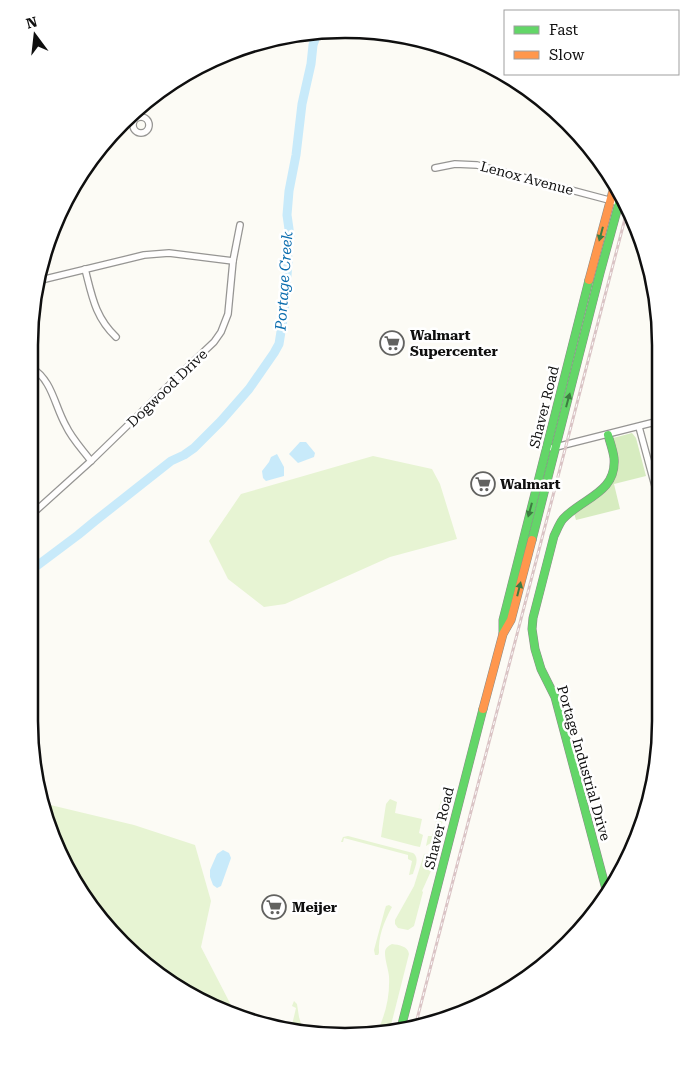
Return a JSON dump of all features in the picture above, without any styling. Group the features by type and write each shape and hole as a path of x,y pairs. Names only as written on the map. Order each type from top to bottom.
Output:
{"main road":[{"name":"Shaver Road","path":"503,634 502,620 612,194"},
{"name":"Shaver Road","path":"402,1022 480,719 503,634 511,620 618,206"},
{"name":"Portage Industrial Drive","path":"604,883 555,697 538,660 531,630 554,536 560,523 572,511 603,489 610,477 614,458 608,434"}],"street":[{"name":"Lenox Avenue","path":"434,168 455,164 477,165 615,200"},
{"name":"Dogwood Drive","path":"38,509 91,461 214,342 221,332 228,314 233,260 240,225"},
{"path":"44,279 133,257 155,254 169,253 233,260"},
{"path":"85,269 97,312 107,328 116,337"},
{"path":"38,371 48,385 65,426 91,461"},
{"path":"546,449 652,423"},
{"path":"639,427 652,475"}],"green space":[{"path":"632,433 636,438 646,476 614,484 620,509 576,520 574,513 610,483 614,447 613,438"},
{"path":"373,456 432,469 440,484 457,539 390,557 285,604 264,607 228,579 209,541 241,494"},
{"path":"445,798 449,801 437,839 426,846 428,836 432,836 437,817 439,816 441,800"},
{"path":"390,799 397,802 395,813 422,819 419,833 423,835 420,847 381,837 386,804"},
{"path":"50,805 134,825 195,845 211,901 201,947 231,1006 209,996 174,976 127,938 89,891 79,874 61,838"},
{"path":"348,836 413,853 417,860 413,874 409,875 412,861 408,859 408,855 344,838 343,842 341,842 343,837"},
{"path":"435,851 431,871 422,891 414,926 408,930 398,928 395,920 414,886 424,854"},
{"path":"389,905 392,907 382,929 379,953 375,955 374,950 385,909"},
{"path":"392,944 400,945 409,954 391,1024 380,1026 389,990 389,976 385,958 387,947"},
{"path":"294,1001 297,1004 301,1025 292,1023 296,1008 292,1006"}],"water":[{"path":"300,442 306,442 315,453 314,457 298,463 289,454"},
{"path":"277,454 284,467 284,476 266,481 263,478 262,471 271,457"},
{"path":"223,850 229,853 231,858 221,886 217,888 213,885 210,870 217,854"}],"waterway":[{"name":"Portage Creek","path":"38,565 171,461 194,448 249,389 279,344 284,313 288,263 287,241 290,236 287,215 289,191 296,155 302,104 315,39"}],"railway":[{"path":"417,1019 625,220"}],"traffic: fast":[{"path":"532,540 618,206"},
{"path":"503,633 503,620 589,280"},
{"path":"604,883 555,697 541,669 532,629 533,618 554,536 559,525 571,512 597,494 610,479 614,458 608,435"},
{"path":"402,1022 483,709"}],"traffic: slow":[{"path":"589,280 612,195"},
{"path":"483,709 503,634 511,620 532,540"}],"place":[{"name":"Walmart Supercenter","path":"392,343"},
{"name":"Walmart","path":"483,484"},
{"name":"Meijer","path":"274,907"}]}
